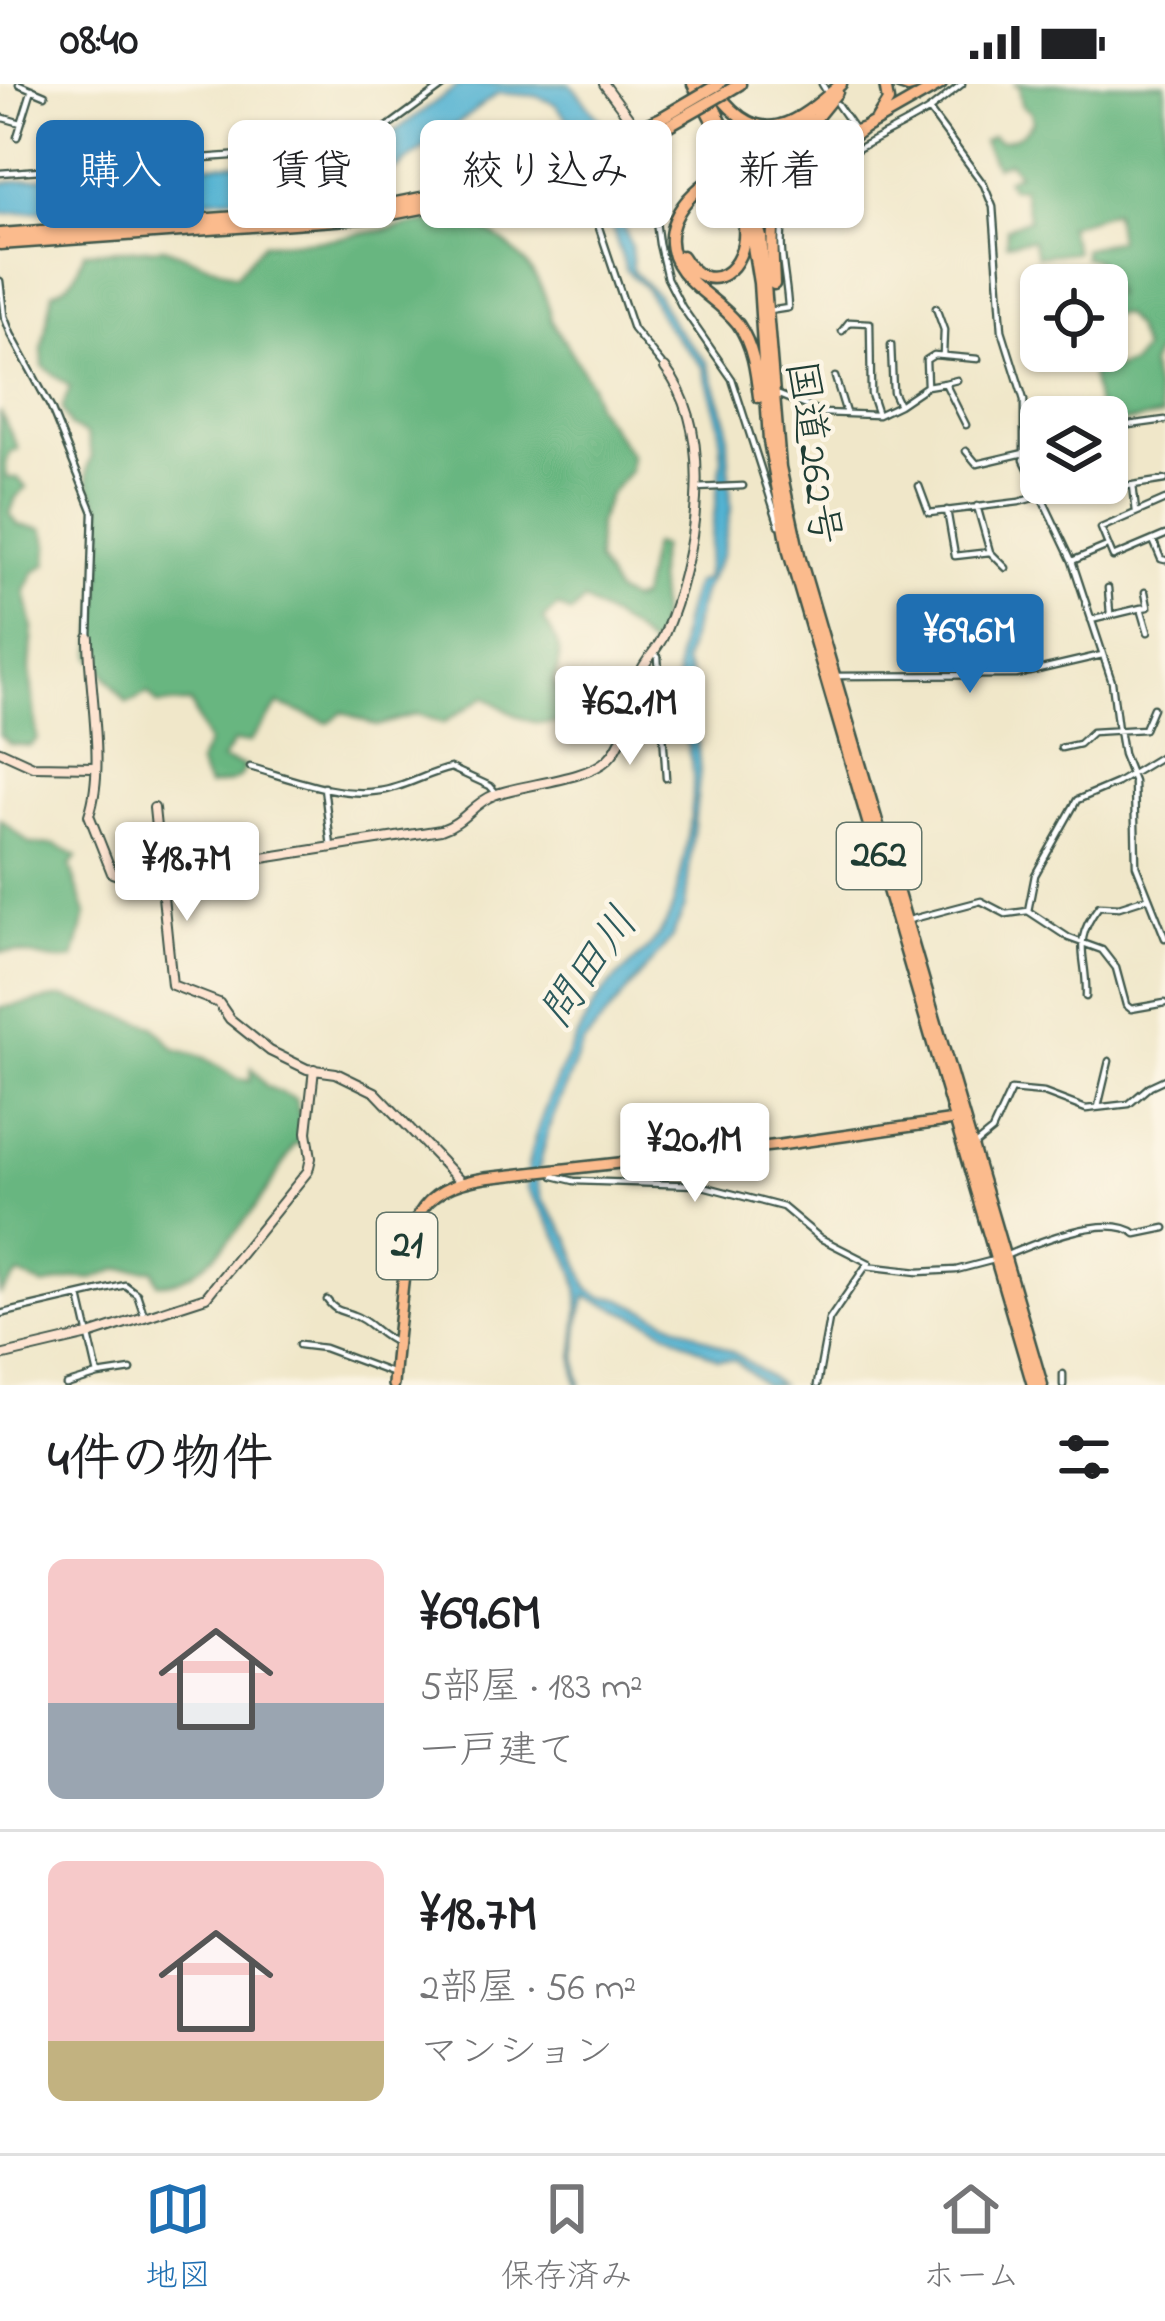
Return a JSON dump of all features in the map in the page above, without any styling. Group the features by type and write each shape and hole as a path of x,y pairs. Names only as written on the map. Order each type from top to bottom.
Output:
{"highway":[{"name":"国道262号","path":"693,84 712,120"},
{"path":"672,121 715,86 740,84"},
{"path":"715,86 739,117 765,128 794,121 841,84"},
{"path":"813,120 841,84"},
{"path":"864,128 888,100 886,84"},
{"path":"899,84 919,84"},
{"path":"864,128 941,84"},
{"name":"国道262号","path":"715,86 749,190 763,252 772,311 773,396 790,522 959,1119 1042,1385"},
{"path":"696,189 678,208 671,243 684,274 730,314 747,339 773,470"},
{"path":"696,197 680,220 680,252 696,273 714,277 736,266 745,242 744,228"},
{"path":"0,234 376,207 420,198"},
{"path":"0,244 376,217 420,208"},
{"name":"国道262号","path":"748,228 757,269 773,470 801,592 831,676"},
{"path":"772,228 772,311"},
{"name":"国道262号","path":"959,1119 970,1145 1033,1385"}],"main road":[{"name":"21","path":"393,1380 411,1228 429,1200 461,1182 959,1119"}],"street":[{"path":"19,84 45,94"},
{"path":"0,173 352,147 375,136 446,84"},
{"path":"604,84 631,120"},
{"path":"772,311 784,310 789,303 781,239 792,196 814,175 929,110 962,84"},
{"path":"17,136 32,89"},
{"path":"837,104 854,120"},
{"path":"929,110 984,184 993,207 1002,330 1023,396"},
{"path":"0,116 21,123"},
{"path":"864,133 867,146"},
{"path":"0,281 10,334 51,409 93,512 89,638 95,767 89,815 112,873 129,879 332,850 454,826 497,794 606,761 618,744 639,674 665,634 684,575 697,488 689,418 678,388 633,329 601,228"},
{"path":"657,228 667,278 732,380 801,592"},
{"path":"936,308 944,330 943,355"},
{"path":"842,331 849,322 870,323 871,394 878,415"},
{"path":"891,345 893,392 899,405"},
{"path":"927,386 926,360 934,355 978,359"},
{"path":"835,377 846,413"},
{"path":"773,396 782,395 823,413 878,415 927,386 957,380"},
{"path":"945,383 967,425"},
{"path":"1128,425 1165,420"},
{"path":"966,451 977,464 1020,455"},
{"path":"1128,486 1165,480"},
{"path":"1133,485 1136,512"},
{"path":"697,488 741,486"},
{"path":"919,486 929,513 1020,502"},
{"path":"1165,500 1101,528 1113,557 1165,535"},
{"path":"1045,504 1072,561 1115,694 1131,774 1136,865 1165,938"},
{"path":"977,506 990,552 1006,568"},
{"path":"947,510 955,556 990,552"},
{"path":"1153,540 1165,560"},
{"path":"1072,561 1108,546"},
{"path":"1108,588 1110,614"},
{"path":"1091,620 1148,607 1145,592"},
{"path":"1141,608 1148,632"},
{"path":"654,653 666,778"},
{"path":"831,676 1016,674 1102,655"},
{"path":"1061,748 1079,744 1092,732 1144,729 1153,708"},
{"path":"0,751 33,766 95,767"},
{"path":"1028,911 1035,875 1077,800 1165,754"},
{"path":"250,767 324,787 380,791 451,768 497,794"},
{"path":"324,787 332,850"},
{"path":"154,808 172,985 219,1004 270,1052 336,1073 384,1098 461,1182"},
{"path":"1086,997 1088,969 1080,943 1083,929 1099,906 1120,907 1147,898"},
{"path":"902,922 972,902 990,904 1006,914 1028,911 1080,943 1102,950 1116,968 1131,1010 1165,1003"},
{"path":"1097,1107 1109,1061"},
{"path":"0,1356 89,1335 206,1297 308,1172 314,1069"},
{"path":"970,1145 982,1142 992,1131 1011,1090 1044,1093 1079,1109 1134,1102 1165,1079"},
{"path":"554,1170 559,1179 574,1181 699,1185 783,1207 820,1238 870,1264 902,1273 978,1266 1073,1232 1122,1226 1136,1234 1165,1228"},
{"path":"817,1385 829,1320 870,1264"},
{"path":"0,1314 125,1285 137,1294 145,1318"},
{"path":"79,1294 98,1375"},
{"path":"327,1300 337,1312 353,1315 397,1343"},
{"path":"299,1345 324,1348 393,1380"},
{"path":"66,1385 131,1370"},
{"path":"1063,1374 1063,1385"}],"green space":[{"path":"1013,84 1165,84 1165,352 1156,353 1150,366 1162,416 1128,422 1128,396 1095,396 1091,373 1128,372 1128,366 1143,350 1128,320 1128,264 1099,264 1084,257 1084,249 1118,240 1114,211 1067,226 1076,252 1037,256 1032,240 1006,243 1007,228 1029,219 1022,188 1011,188 1006,180 1018,173 1009,162 995,166 983,141 992,136 998,141 1014,137 1033,121 1022,105 1019,85"},
{"path":"420,224 420,228 481,228 531,271 551,320 591,384 595,405 631,455 630,471 609,495 598,524 597,561 616,593 631,601 640,598 653,544 661,547 657,635 651,648 584,601 571,613 558,606 543,619 558,648 554,681 558,692 579,706 579,718 530,721 486,696 443,723 417,714 377,726 343,712 328,723 279,704 250,742 234,742 222,760 245,766 240,777 208,786 198,764 208,743 191,703 158,704 148,693 127,703 92,657 102,520 88,481 92,457 87,435 70,426 62,409 70,387 43,366 53,292 70,282 84,252 164,248 236,275 264,243 324,240"},
{"path":"0,411 18,449 10,452 7,478 18,478 26,488 16,497 10,514 18,525 43,529 48,545 47,564 34,572 25,591 33,628 30,670 37,739 30,746 10,744 0,735"},
{"path":"0,819 30,844 56,845 77,857 70,866 86,914 74,959 0,952"},
{"path":"62,997 154,1026 175,1049 205,1058 238,1079 250,1081 252,1068 266,1086 295,1099 301,1144 294,1145 237,1231 197,1269 177,1280 158,1283 153,1270 119,1269 93,1279 44,1286 19,1274 0,1294 0,1008"}],"water":[{"path":"460,84 571,84 600,120 568,120 555,104 536,96 498,93 462,120 420,120 420,152 396,169 396,131"},
{"path":"228,164 228,198 204,199 204,165"},
{"path":"36,178 36,211 0,214 0,183"},
{"path":"612,228 624,228 633,271 707,362 727,421 731,509 722,555 702,593 684,663 691,677 700,771 685,907 671,939 583,1044 549,1127 536,1180 543,1200 571,1241 588,1288 697,1334 780,1385 764,1385 735,1360 718,1359 649,1322 586,1296 578,1340 578,1385 575,1353 578,1287 560,1242 527,1189 532,1147 575,1040 606,989 657,938 672,909 693,787 678,702 678,650 695,583 705,579 722,460 719,423 703,367 665,325 646,289 626,270"}],"water label":[{"name":"問田川","path":"591,969"}]}
